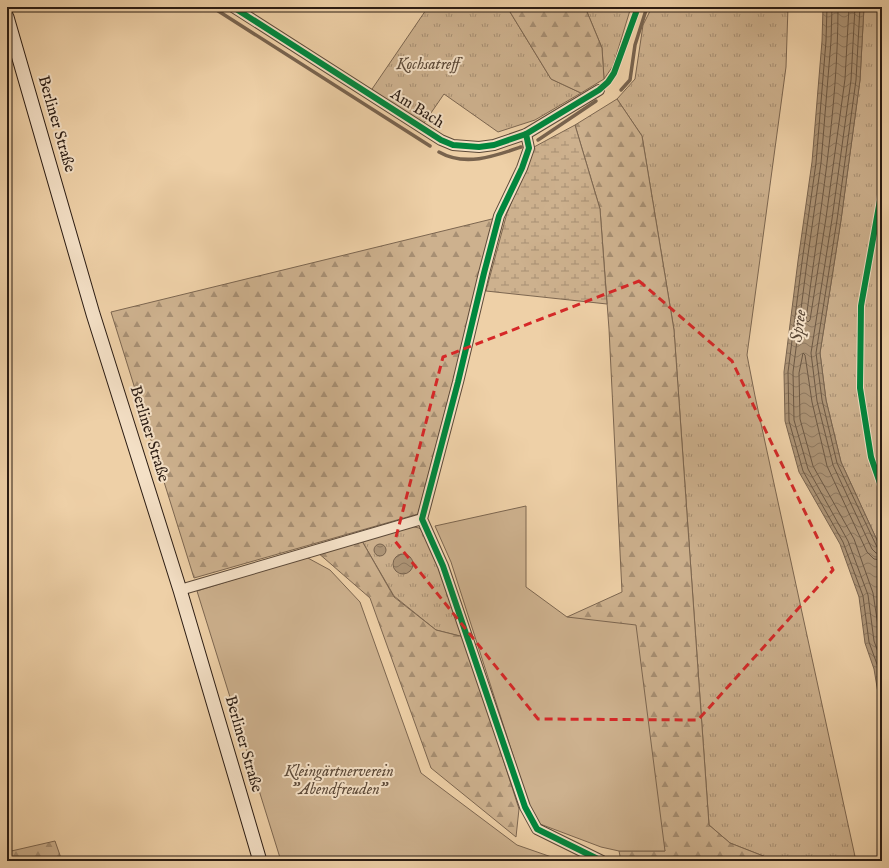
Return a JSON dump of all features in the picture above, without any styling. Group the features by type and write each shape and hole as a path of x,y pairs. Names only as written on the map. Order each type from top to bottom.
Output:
{"main road":[{"name":"Berliner Straße","path":"7,17 93,314 180,590 260,861"}],"street":[{"name":"Am Bach","path":"232,7 441,140 453,145 479,147 494,145 526,134 599,90"},
{"path":"526,134 529,148 522,168 499,216 422,519 443,566 525,807 537,829 602,861"},
{"path":"180,590 422,519"}],"highlighted area":[{"path":"639,281 732,361 833,570 698,720 538,719 395,541 443,357"}],"green space":[{"name":"Kochsatreff","path":"428,7 507,7 551,79 581,93 535,120 498,132 444,94 422,126 370,92"},
{"path":"507,7 585,7 602,48 604,79 581,93 551,79"},
{"path":"585,7 631,7 613,66 604,79 602,48"},
{"path":"652,7 788,7 786,67 747,355 856,861 776,861 730,843 709,825 674,330 642,136 617,99 635,79 643,25"},
{"path":"864,7 882,7 882,551 841,462 826,400 820,353 841,220 860,80"},
{"path":"617,99 642,136 674,330 709,825 730,843 776,861 621,861 619,851 665,851 567,617 622,592 609,329 600,209 575,125"},
{"path":"575,125 600,209 607,304 486,291 507,213 534,147"},
{"path":"496,218 418,514 194,578 111,312"},
{"path":"526,506 526,587 567,617 636,625 665,851 619,851 601,847 540,824 528,802 451,562 435,526"},
{"path":"410,526 419,528 424,533 440,565 464,637 436,630 394,596 362,541"},
{"path":"362,541 394,597 436,630 464,637 519,809 516,837 431,768 370,598 317,552"},
{"name":"Kleingärtnerverein \"Abendfreuden\"","path":"306,557 330,570 360,602 421,773 517,845 563,861 281,861 197,591"},
{"path":"55,841 62,861 7,861 7,852"}],"water":[{"name":"Spree","path":"823,7 864,7 860,80 841,220 820,353 826,400 841,462 882,551 882,736 879,699 874,669 865,643 859,597 840,544 799,472 785,421 784,372 812,162 822,41"},
{"path":"378,544 382,544 386,550 382,556 378,556 374,552 374,548"},
{"path":"403,554 410,557 413,564 410,571 403,574 396,571 393,564 396,557"}],"waterway":[{"path":"212,7 430,146"},
{"path":"621,90 630,80 635,45 647,7"},
{"path":"538,140 596,101"},
{"path":"439,152 459,159 470,159 501,154 521,147"}],"cycle path":[{"path":"233,7 441,140 453,145 479,147 494,145 526,134 599,90 608,82 614,73 638,7"},
{"path":"526,134 529,148 522,168 499,216 422,519 443,566 525,807 537,829 602,861"},
{"path":"882,189 861,306 860,388 871,457 882,489"}]}
